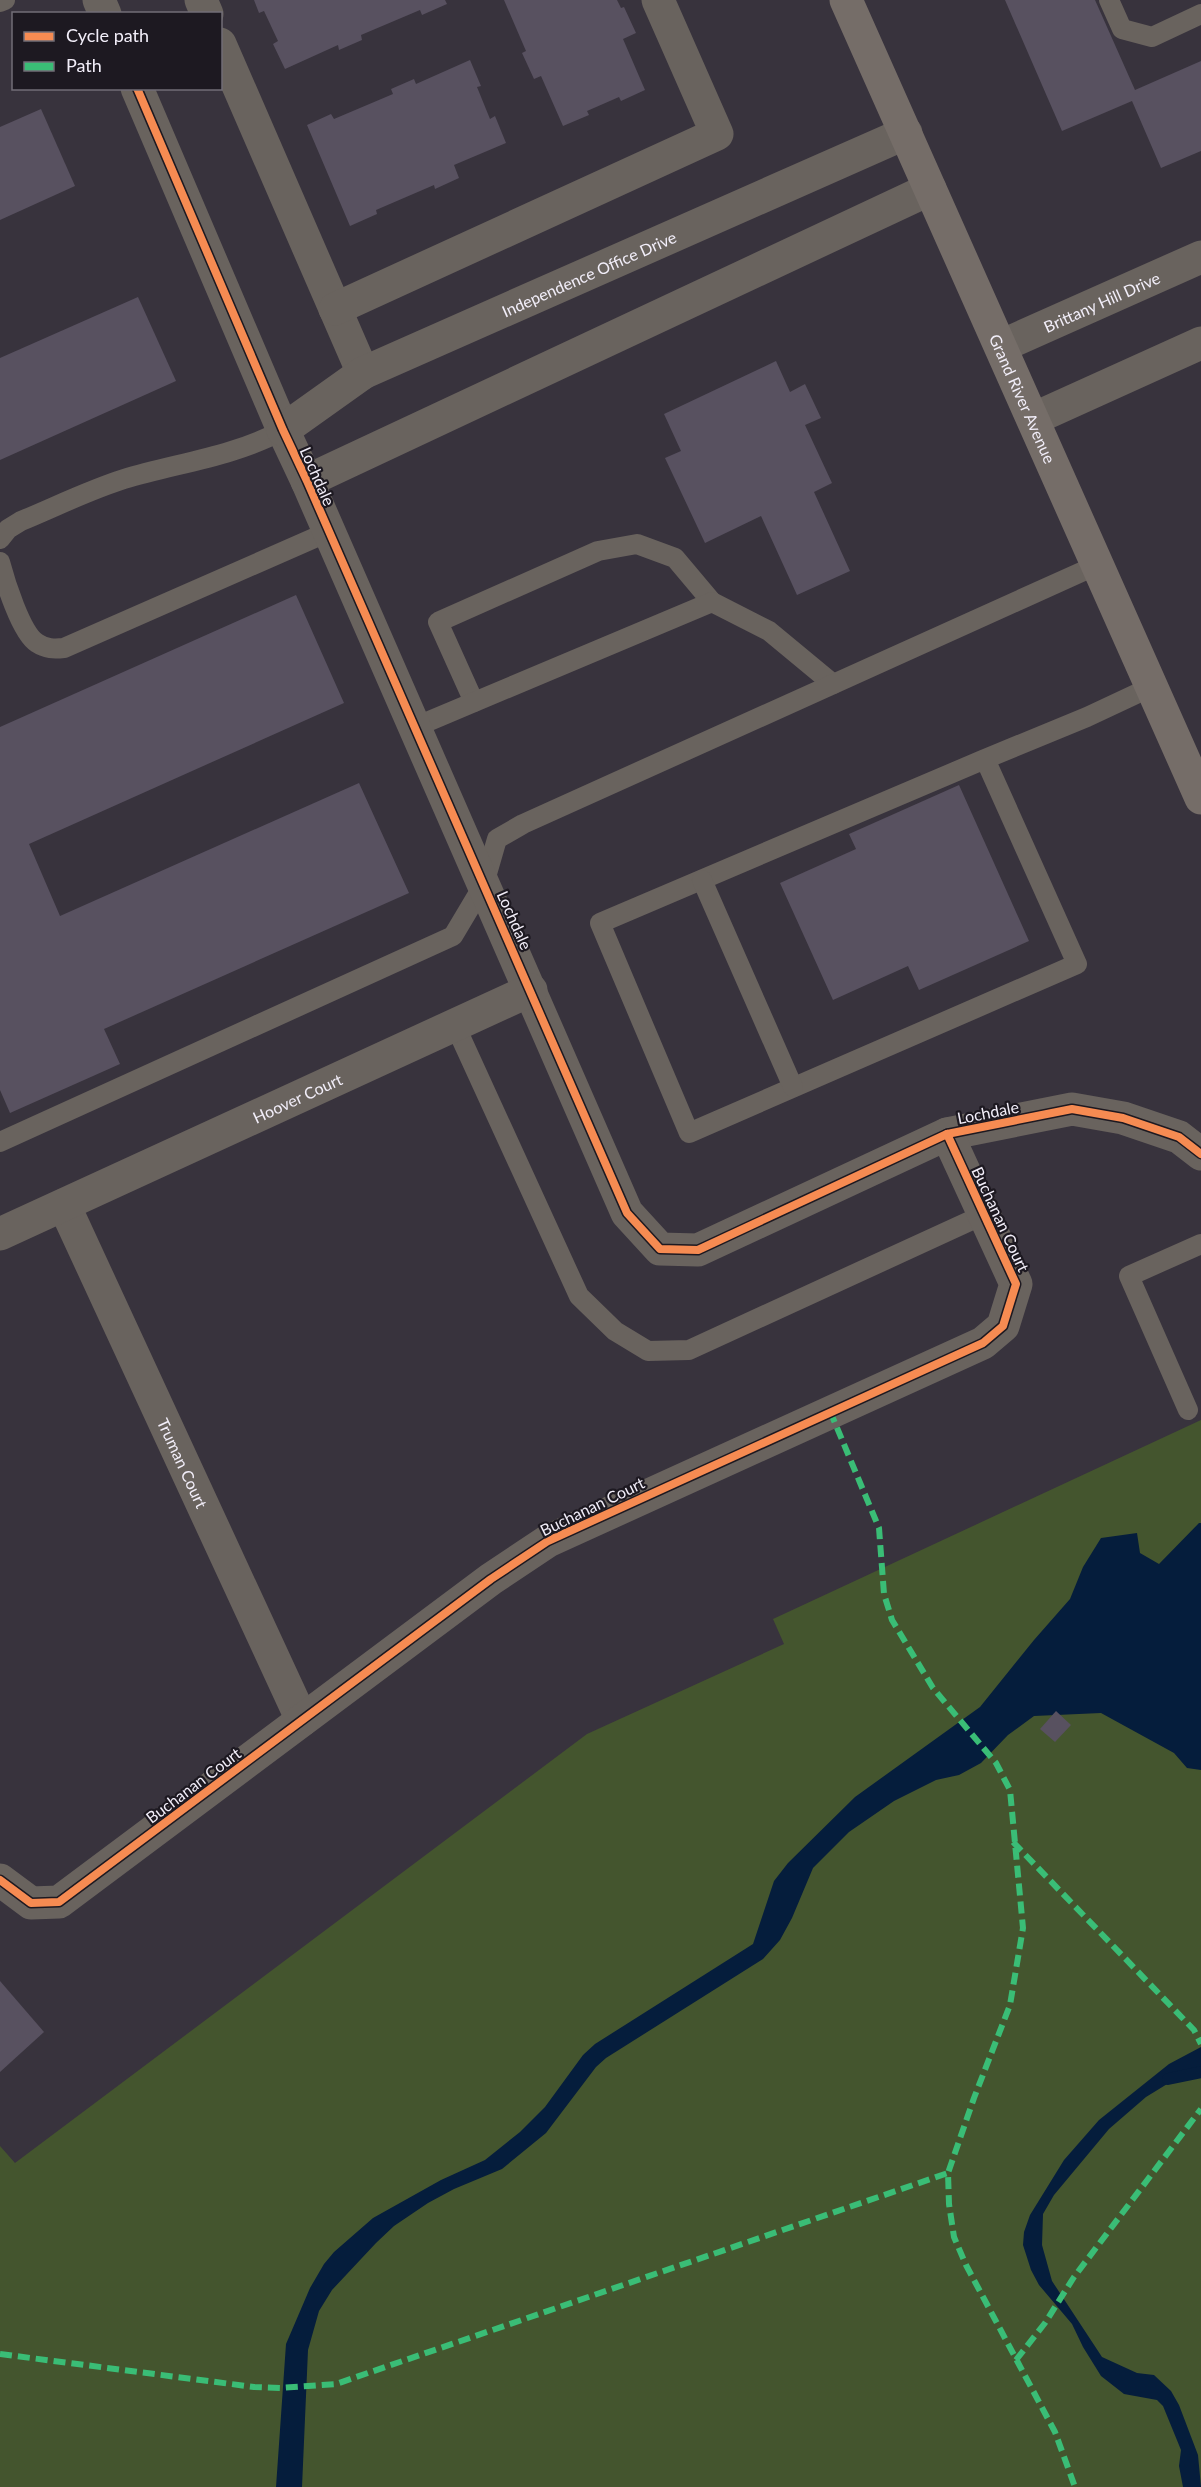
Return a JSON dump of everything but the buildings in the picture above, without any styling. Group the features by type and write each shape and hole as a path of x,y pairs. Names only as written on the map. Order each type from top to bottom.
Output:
{"main road":[{"name":"Grand River Avenue","path":"846,0 1201,796"}],"street":[{"path":"335,309 717,134 658,0"},
{"path":"222,49 363,373"},
{"name":"Lochdale","path":"138,90 282,430 307,481 531,990 627,1214 660,1250 698,1250 947,1134 1072,1109 1123,1118 1190,1146"},
{"name":"Independence Office Drive","path":"282,430 363,373 906,133"},
{"path":"307,481 930,189"},
{"name":"Brittany Hill Drive","path":"1001,346 1201,257"},
{"path":"1033,418 1201,343"},
{"name":"Hoover Court","path":"64,1205 531,990"},
{"name":"Buchanan Court","path":"0,1880 31,1903 59,1902 491,1579 548,1541 982,1343 1003,1326 1016,1284 947,1134"},
{"path":"0,1234 64,1205"},
{"name":"Truman Court","path":"64,1205 302,1720"}],"lane":[{"path":"0,2 5,0"},
{"path":"1109,0 1122,29 1152,37 1201,14"},
{"path":"0,539 8,529 21,521 122,480 232,453 282,430"},
{"path":"0,562 7,587 30,638 38,645 49,649 64,648 328,532"},
{"path":"474,702 438,622 598,551 637,544 675,558 712,602 769,631 833,684"},
{"path":"0,1142 453,936 484,884 497,839 523,824 1097,565"},
{"path":"415,727 712,602"},
{"path":"986,759 1077,964 689,1133 600,923 986,759 1087,717 1151,687"},
{"path":"702,880 792,1087"},
{"path":"455,1025 579,1296 615,1331 648,1351 689,1350 983,1215"},
{"path":"1188,1410 1128,1276 1201,1244"}],"green space":[{"path":"1201,1420 1201,2487 0,2487 0,2146 15,2163 587,1734 784,1644 773,1619"}],"water":[{"path":"1201,1523 1201,1770 1187,1768 1174,1753 1101,1713 1034,1716 1008,1735 981,1763 959,1775 936,1780 894,1801 849,1832 813,1868 780,1940 763,1959 606,2058 596,2067 546,2133 502,2169 454,2189 394,2226 332,2290 319,2311 308,2350 302,2487 276,2487 286,2344 310,2288 334,2252 373,2218 441,2180 485,2160 520,2132 545,2107 583,2055 595,2044 753,1944 774,1881 788,1863 855,1797 980,1707 1070,1599 1083,1567 1101,1538 1137,1533 1140,1553 1159,1564"},
{"path":"1201,2047 1201,2069 1177,2078 1146,2097 1109,2129 1054,2195 1043,2214 1042,2245 1052,2281 1102,2357 1137,2373 1154,2375 1171,2391 1179,2405 1198,2455 1201,2487 1183,2487 1179,2466 1181,2450 1163,2406 1157,2400 1124,2394 1101,2376 1072,2324 1039,2285 1031,2270 1023,2245 1024,2232 1030,2215 1064,2160 1099,2120 1169,2064"}],"waterway":[{"path":"1168,2079 1201,2072"}],"marked path":[{"path":"830,1411 879,1528 884,1594 892,1620 933,1688 996,1763 1010,1790 1023,1928 1010,2005 948,2173 949,2204 954,2237 966,2265 1055,2432 1075,2487"},
{"path":"1013,1842 1194,2030 1201,2044"},
{"path":"1016,2360 1045,2323 1074,2277 1201,2109"},
{"path":"0,2354 254,2387 280,2388 336,2384 948,2173"}],"cycle path":[{"path":"138,90 283,430 627,1213 660,1249 698,1250 947,1134 1072,1109 1123,1118 1179,1137 1201,1154"},
{"path":"0,1880 31,1903 59,1902 491,1579 548,1541 983,1343 1003,1326 1016,1284 947,1134"}]}
